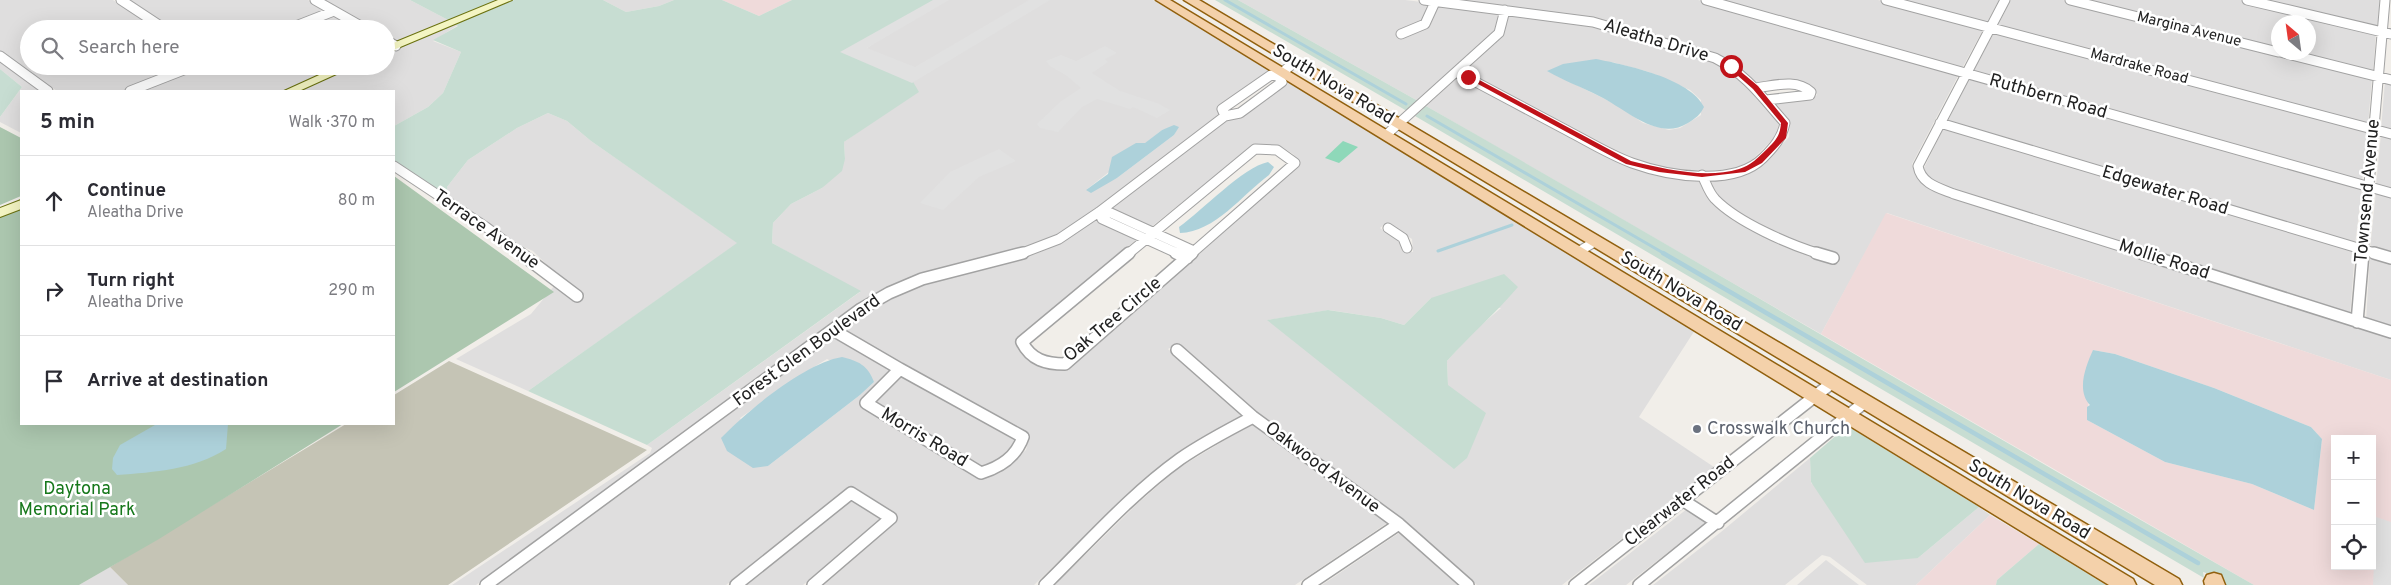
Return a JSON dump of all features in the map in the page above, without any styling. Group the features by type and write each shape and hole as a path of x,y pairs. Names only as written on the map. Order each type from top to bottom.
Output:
{"main road":[{"name":"South Nova Road","path":"1162,0 1280,74 1386,135 2126,585"},
{"name":"South Nova Road","path":"1190,0 2172,585"}],"street":[{"path":"121,0 151,20"},
{"path":"315,0 350,20"},
{"path":"395,46 508,0"},
{"name":"Aleatha Drive","path":"1424,0 1593,22 1705,55 1731,66 1755,88 1785,123 1784,136 1759,162 1748,169 1728,174 1702,175 1648,168 1629,163 1457,72"},
{"name":"Ruthbern Road","path":"1706,0 2391,193"},
{"name":"Mardrake Road","path":"1886,0 2391,134"},
{"path":"1940,123 2005,0"},
{"name":"Margina Avenue","path":"2070,0 2271,50"},
{"path":"2247,0 2387,33"},
{"name":"Townsend Avenue","path":"2357,322 2379,77 2387,33 2386,0"},
{"path":"1401,34 1425,25 1429,20 1435,1"},
{"path":"1386,135 1499,33 1505,10"},
{"path":"311,20 334,11"},
{"path":"0,56 20,71"},
{"name":"Margina Avenue","path":"2311,60 2391,80"},
{"path":"1280,74 1295,62"},
{"name":"Forest Glen Boulevard","path":"486,585 861,309 889,293 922,279 1013,257 1059,239 1099,212 1225,116 1240,113 1282,82 1280,74 1271,75 1222,109 1225,116"},
{"path":"26,75 47,90"},
{"path":"133,90 171,75"},
{"path":"292,90 327,75"},
{"path":"1755,88 1798,85 1806,87 1811,92 1810,95 1803,97 1766,100"},
{"name":"Mollie Road","path":"1940,123 1918,166 1920,175 1937,187 2391,332"},
{"name":"Edgewater Road","path":"1940,123 2391,258"},
{"name":"Oak Tree Circle","path":"1255,149 1278,149 1288,155 1295,163 1065,364 1049,364 1035,358 1025,350 1022,342 1148,236 1255,149"},
{"name":"Terrace Avenue","path":"395,167 486,226 577,296"},
{"path":"1702,175 1713,197 1727,210 1796,247 1832,258"},
{"path":"0,213 20,204"},
{"path":"1099,212 1102,219 1191,255"},
{"path":"1388,228 1407,240 1407,248"},
{"path":"1578,252 1596,241"},
{"name":"Morris Road","path":"833,330 1022,437 1020,447 995,469 981,473 866,403 900,369"},
{"name":"Oakwood Avenue","path":"1177,350 1253,417 1399,524 1468,585"},
{"name":"Clearwater Road","path":"1575,585 1833,382"},
{"path":"1639,585 1718,523 1865,402"},
{"path":"1045,585 1132,500 1172,465 1213,438 1253,417"},
{"path":"736,585 851,493 891,518 813,585"},
{"path":"1684,501 1718,523"},
{"path":"1308,585 1399,524"}],"shaded area":[{"path":"0,0 113,0 143,20 20,20 20,65 0,51"},
{"path":"128,0 308,0 327,11 304,20 158,20"},
{"path":"323,0 410,0 450,21 398,43 395,41 395,20 358,20"},
{"path":"603,0 674,0 659,6 626,12"},
{"path":"722,0 792,0 759,16"},
{"path":"933,0 949,0 867,48 915,67 1029,0 1050,0 912,83 840,52"},
{"path":"938,0 1153,0 1274,73 1096,209 1055,236 1010,254 919,276 603,493 476,585 452,585 650,453 652,448 647,445 860,292 772,243 773,223 791,204 822,188 845,159 844,142 868,125 855,56","holes":["1178,127 1174,135 1117,178 1086,190 1162,130"]},
{"path":"1238,0 1405,0 1430,3 1425,19 1411,29 1395,33 1401,38 1430,26 1439,4 1500,11 1495,32 1418,101"},
{"path":"1443,0 1698,0 1959,74 1912,164 1915,174 1925,184 2391,336 2391,380 1887,213 1821,334 1426,106 1459,76 1617,161 1698,177 1710,201 1723,211 1793,250 1839,263 1839,256 1798,245 1730,208 1718,198 1709,178 1739,176 1753,171 1764,164 1789,137 1790,123 1773,102 1812,98 1817,95 1813,88 1807,85 1757,85 1734,65 1593,19"},
{"path":"1713,0 1878,0 1984,28 1961,70"},
{"path":"1894,0 1999,0 1986,24"},
{"path":"2011,0 2063,0 2271,53 2271,60 2301,60 2372,78 2368,125 1997,27"},
{"path":"2078,0 2240,0 2302,15 2271,15 2271,48"},
{"path":"2255,0 2380,0 2377,29"},
{"path":"1509,12 1574,20 1713,60 1741,78 1779,122 1778,134 1749,163 1731,170 1701,171 1658,167 1631,160 1464,72 1504,34","holes":["1612,62 1649,72 1690,90 1701,100 1701,115 1680,128 1669,130 1643,123 1617,105 1548,71"]},
{"path":"332,14 342,20 317,20"},
{"path":"2316,18 2376,33 2373,74 2316,60"},
{"path":"455,24 458,25 433,41 461,52 443,93 428,107 395,125 395,90 298,90 334,75 395,75 395,49"},
{"path":"1995,31 2367,130 2362,183 1972,73"},
{"path":"1105,46 1117,53 1105,59 1108,62 1092,73 1120,91 1157,103 1170,110 1157,118 1133,107 1130,109 1097,99 1082,107 1058,132 1040,128 1037,124 1060,102 1081,88 1067,76 1050,66 1046,61 1061,55 1076,61"},
{"path":"0,62 38,90 20,90 20,132 0,122 0,117 22,87 0,69"},
{"path":"34,75 164,75 126,90 56,90"},
{"path":"177,75 321,75 285,90 139,90"},
{"path":"1970,77 2362,188 2355,245 1947,123"},
{"path":"1281,78 1695,330 1639,417 1714,467 1562,585 1477,585 1398,516 1258,414 1177,344 1168,349 1243,415 1167,461 1126,496 1034,585 824,585 896,522 896,514 856,488 846,489 726,585 496,585 833,336 891,370 861,400 862,407 977,477 983,478 1000,473 1026,450 1029,438 1026,433 842,329 865,312 892,296 924,283 1016,261 1062,243 1096,219 1136,240 1017,339 1016,343 1020,352 1032,362 1049,369 1070,367 1300,165 1300,162 1293,154 1282,147 1253,146 1151,227 1110,209","holes":["1386,223 1412,239 1413,252 1402,251 1401,241 1380,228","1431,298 1501,308 1473,332 1447,361 1448,385 1268,320 1329,310 1381,318 1404,325","827,359 874,382 768,466 740,418"]},
{"path":"2385,81 2391,82 2391,132 2381,129"},
{"path":"548,113 567,121 591,141 738,243 528,391 456,359 531,314 554,286 575,302 585,296 552,270 533,251 517,244 448,196 447,187 468,160 517,128"},
{"path":"1944,127 2355,251 2350,316 1939,185 1926,175 1924,168"},
{"path":"2381,134 2391,136 2391,191 2376,186"},
{"path":"999,149 1016,161 979,177 943,210 920,203 950,172"},
{"path":"2376,192 2391,196 2391,255 2370,249"},
{"path":"1886,213 2391,380 2391,585 2254,585 1821,334","holes":["2093,350 2115,354 2214,388 2311,427 2322,439 2314,510 2252,484 2165,462 2087,420"]},
{"path":"2370,255 2391,261 2391,329 2366,321"},
{"path":"449,361 647,450 448,585 128,585 110,567 344,425 395,425 395,394"},
{"path":"900,376 1015,440 1014,445 992,464 983,466 875,402"},
{"path":"1253,423 1387,523 1295,585 1055,585 1137,504 1177,469"},
{"path":"1810,458 1811,483 1918,558 1979,507 1990,515 1916,585 1867,585 1830,557 1822,555 1785,585 1653,585 1721,532"},
{"path":"851,500 880,519 803,585 747,585"},
{"path":"1687,509 1707,522 1626,585 1589,585"},
{"path":"1990,515 2039,544 1997,580 1996,585 1916,585"},
{"path":"2376,517 2391,522 2391,585 2373,585 2374,570 2376,570"},
{"path":"1399,533 1459,585 1322,585"},
{"path":"1826,560 1859,585 1797,585"},
{"path":"110,567 128,585 79,585"}],"green space":[{"path":"410,0 501,0 450,21"},
{"path":"514,0 603,0 626,12 659,6 674,0 722,0 759,16 792,0 938,0 852,48 912,80 919,92 844,142 845,159 842,171 822,188 791,204 773,223 772,243 861,291 647,445 528,391 737,243 591,141 567,121 548,113 517,128 468,160 447,187 448,196 395,161 395,125 428,107 443,93 461,52 433,40 458,26 455,24"},
{"path":"1215,0 1238,0 1418,101 1407,111"},
{"path":"0,69 22,87 0,117"},
{"path":"1426,106 2254,585 2223,585 2221,578 2203,572 2204,578 1415,116"},
{"path":"0,127 20,137 20,196 0,205"},
{"path":"1343,141 1358,147 1339,163 1325,158"},
{"path":"395,177 554,292 395,391"},
{"name":"Daytona Memorial Park","path":"20,208 20,425 341,425 159,539 79,585 0,585 0,217"},
{"path":"1504,274 1518,287 1447,361 1448,385 1486,413 1467,458 1454,469 1267,320 1328,310 1381,318 1404,325 1431,298"},
{"path":"1846,427 1849,427 1979,507 1918,558 1865,563 1811,482 1810,458"},
{"path":"2039,544 2106,585 1996,585 1997,580"}],"water":[{"path":"1596,59 1640,69 1672,81 1697,97 1704,107 1696,118 1688,123 1677,128 1665,129 1642,121 1599,96 1547,71 1563,64"},
{"path":"1174,125 1179,127 1174,135 1117,178 1091,193 1086,190 1108,174 1112,157 1136,143 1145,143 1162,130"},
{"path":"1268,162 1274,167 1269,175 1228,211 1205,226 1193,231 1180,233 1179,227 1235,181 1247,172"},
{"path":"2093,350 2115,354 2214,388 2311,427 2322,439 2314,510 2252,484 2165,462 2087,420 2087,407 2090,405 2086,399 2083,385 2085,370"},
{"path":"842,357 862,365 872,376 874,382 860,395 768,466 753,468 727,451 721,438 761,402 811,368"},
{"path":"155,425 228,425 226,449 200,462 173,469 117,475 112,469 113,458 120,445"}],"waterway":[{"path":"1225,0 1406,104"},
{"path":"1427,116 1665,254"},
{"path":"1438,251 1512,225"},
{"path":"1663,253 2198,563"}],"place":[{"name":"Crosswalk Church","path":"1697,429"}],"route":[{"path":"1468,77 1629,163 1659,170 1702,175 1742,171 1759,162 1784,136 1785,123 1755,88 1731,66"}]}
